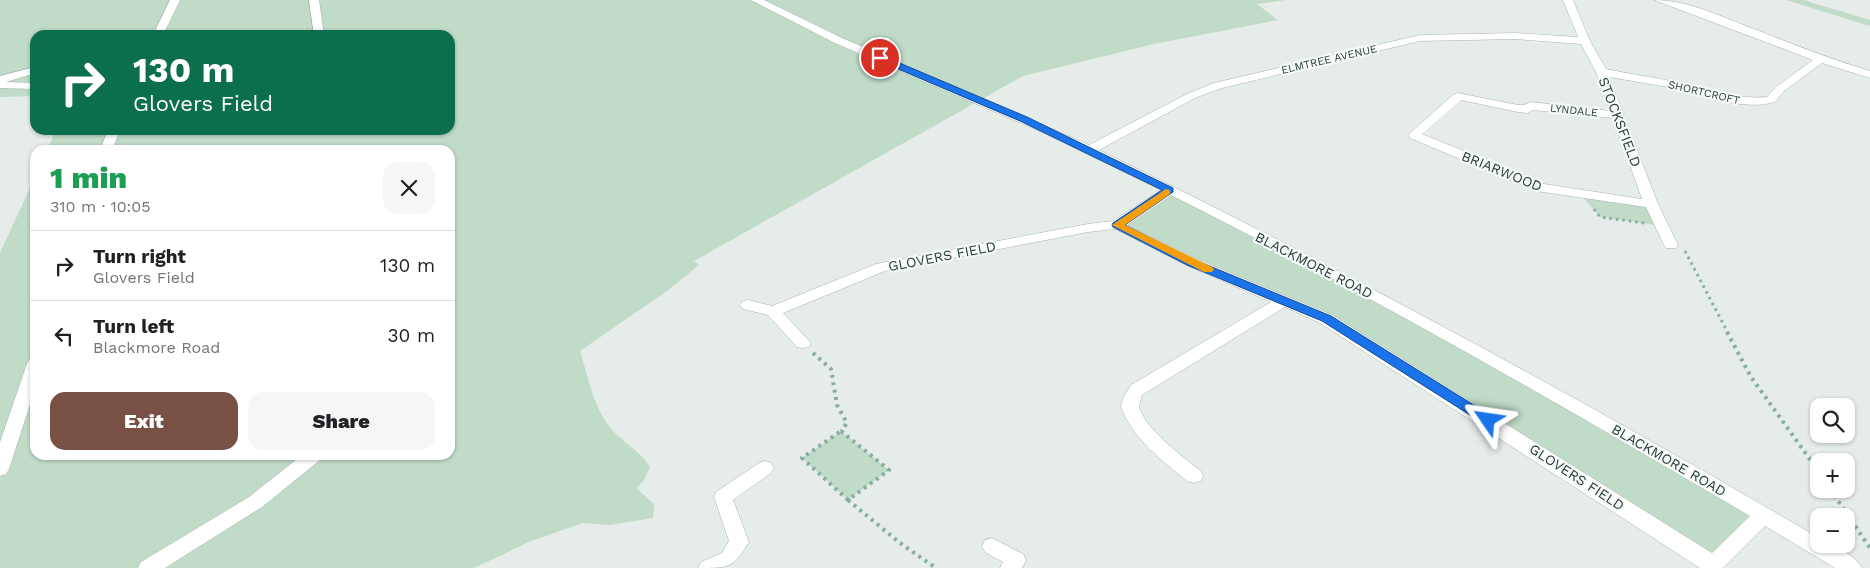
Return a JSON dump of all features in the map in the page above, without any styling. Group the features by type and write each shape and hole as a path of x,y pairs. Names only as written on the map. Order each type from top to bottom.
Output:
{"street":[{"path":"160,30 175,0"},
{"path":"314,0 318,30"},
{"name":"BLACKMORE ROAD","path":"756,0 864,51 1089,150 1170,190 1474,348 1764,515 1852,568"},
{"name":"STOCKSFIELD","path":"1568,0 1585,40 1602,72 1651,204 1671,245"},
{"path":"1659,0 1710,16 1822,59 1870,75"},
{"name":"ELMTREE AVENUE","path":"1089,150 1191,96 1218,85 1420,38 1516,36 1585,40"},
{"name":"SHORTCROFT","path":"1602,72 1674,85 1724,98 1760,101 1771,100 1780,89 1822,59"},
{"path":"0,80 30,71"},
{"path":"0,86 30,86"},
{"name":"LYNDALE","path":"1458,96 1468,96 1511,109 1527,109 1531,106 1617,115"},
{"name":"BRIARWOOD","path":"1458,96 1414,135 1541,188 1651,204"},
{"name":"GLOVERS FIELD","path":"773,311 882,267 1088,228 1117,225 1170,190"},
{"name":"GLOVERS FIELD","path":"1117,225 1191,262 1326,318 1711,566"},
{"path":"1194,476 1147,434 1130,409 1131,398 1137,389 1284,302"},
{"path":"748,306 773,311 803,344"},
{"path":"0,469 30,379"},
{"path":"148,568 201,537 258,498 307,460"},
{"path":"708,568 731,563 739,542 723,497 765,468"},
{"path":"1711,566 1764,515"},
{"path":"992,546 1016,560 1010,568"}],"path":[{"path":"1581,195 1600,217 1662,226"},
{"path":"1671,245 1684,250 1751,377 1810,459"},
{"path":"803,344 831,369 837,405 847,423 841,431 802,458 901,546 936,568"},
{"path":"841,431 889,470 848,500"},
{"path":"1836,498 1870,548"}],"green space":[{"path":"0,0 1286,0 1257,4 1278,20 1154,44 1023,76 694,261 699,265 667,291 580,351 591,390 603,418 614,432 641,456 650,467 643,482 636,488 654,504 653,518 610,525 583,523 531,541 474,568 0,568 0,253 30,188 30,460 455,460 455,145 49,145 54,135 455,135 455,30 305,30 302,20 305,30 30,30 30,96 0,97"},
{"path":"1786,0 1803,0 1870,20 1870,26"},
{"path":"1170,190 1468,344 1764,515 1712,564 1371,346 1117,225"},
{"path":"1581,195 1651,204 1662,226 1600,217"},
{"path":"841,431 889,470 848,500 802,458"}],"slow traffic":[{"path":"1166,192 1117,225 1208,269"}],"route":[{"path":"880,58 1024,119 1170,190 1117,225 1191,262 1326,318 1488,420"}]}
